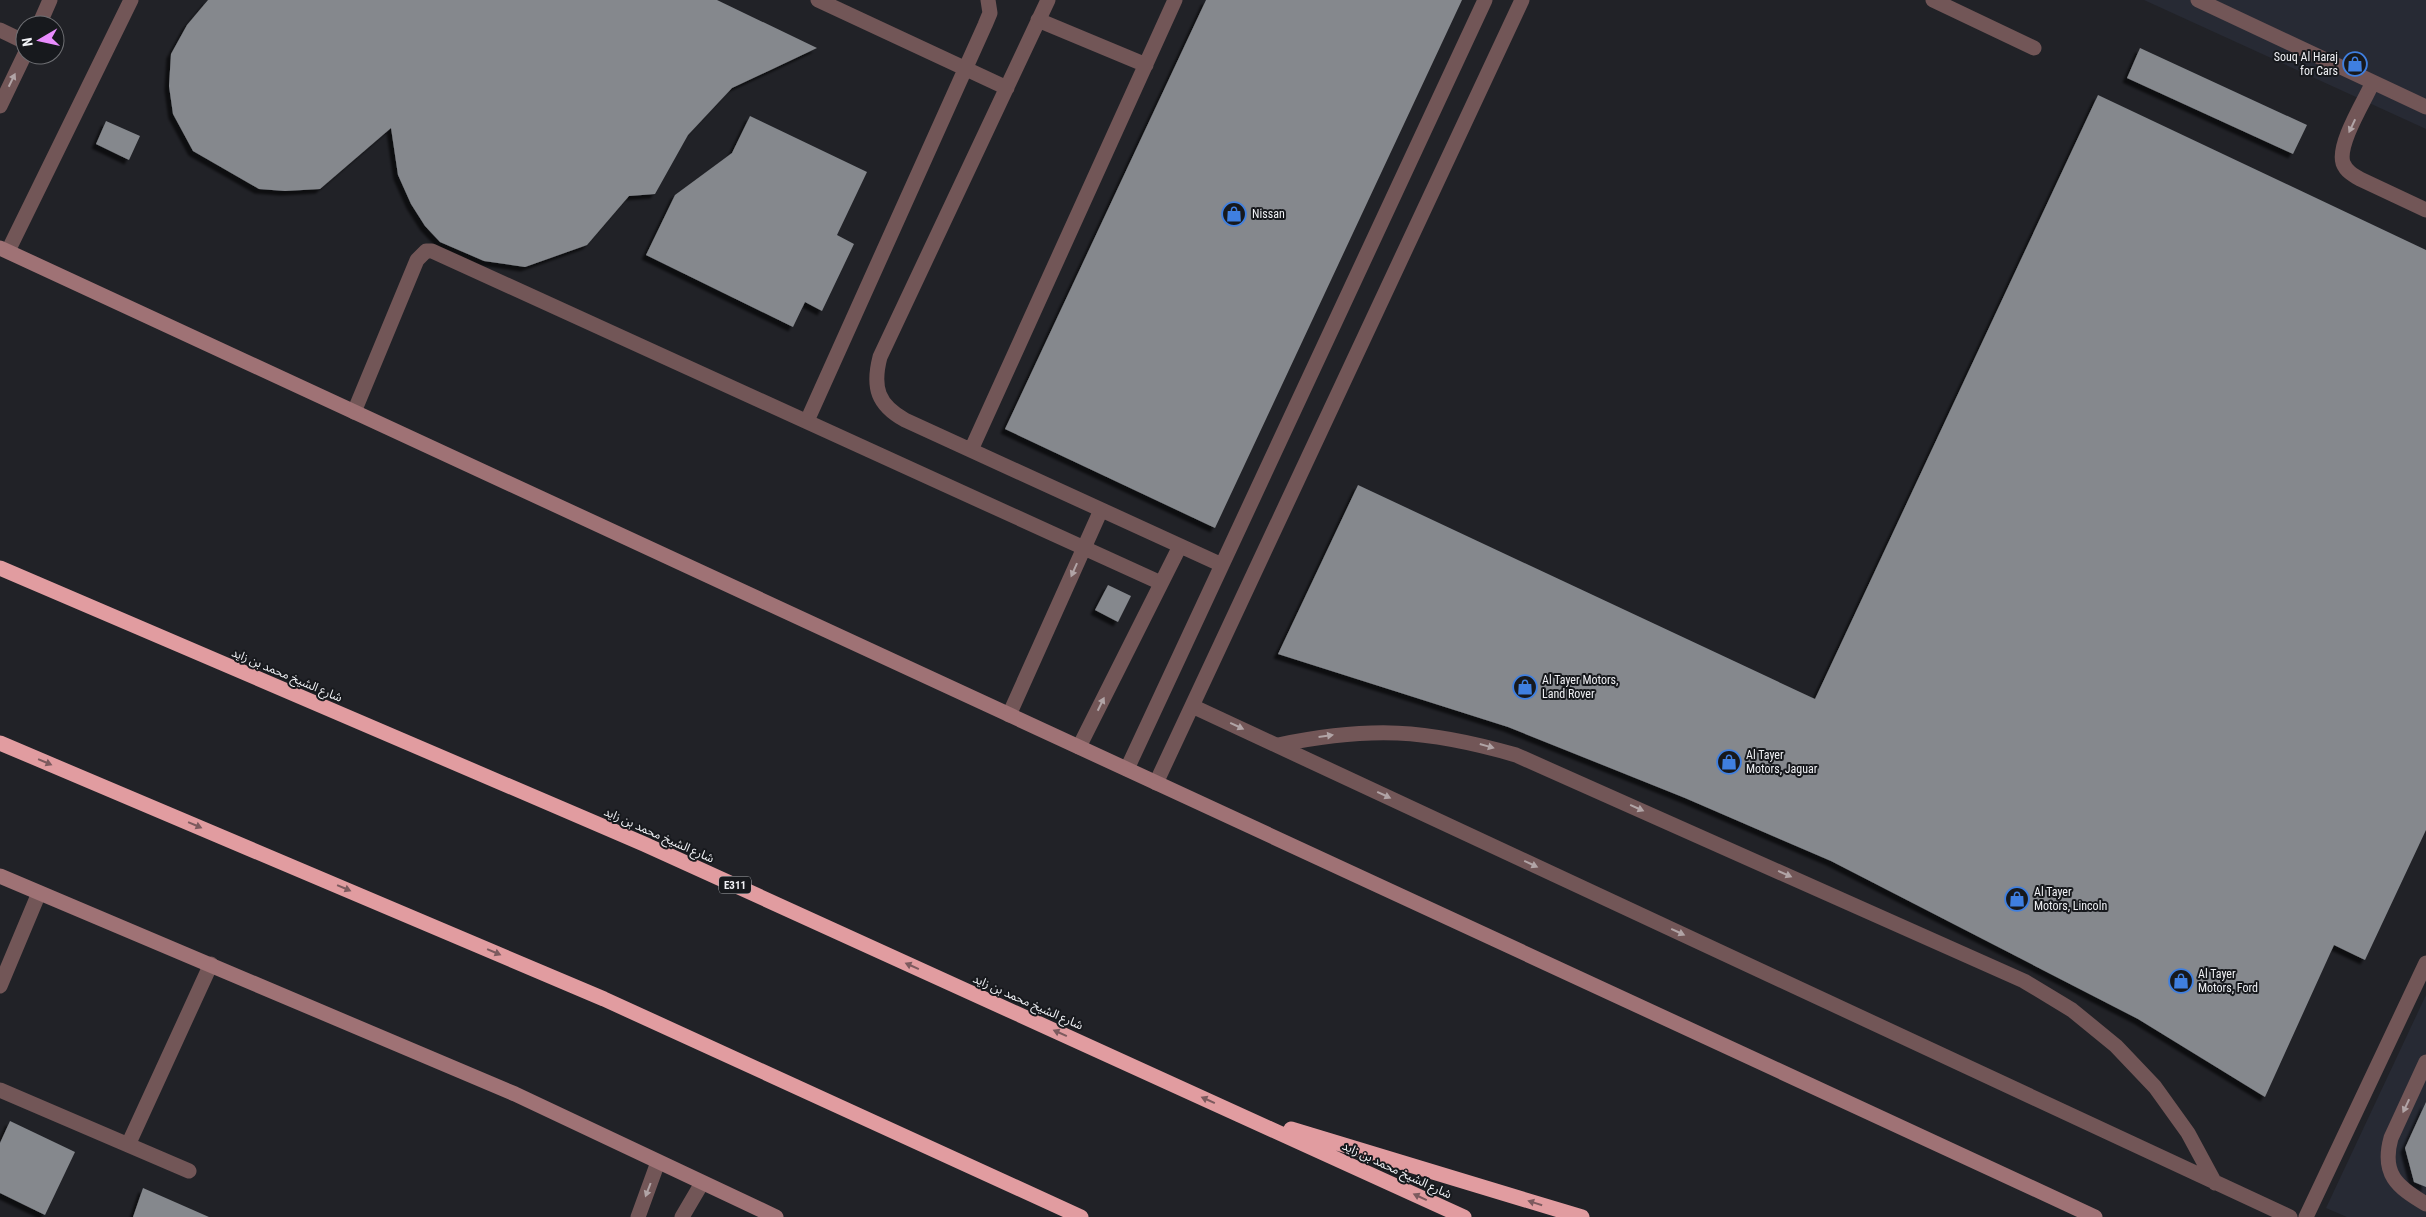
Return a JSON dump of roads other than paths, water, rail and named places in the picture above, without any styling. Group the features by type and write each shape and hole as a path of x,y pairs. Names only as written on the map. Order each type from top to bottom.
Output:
{"highway":[{"name":"شارع الشيخ محمد بن زايد","path":"0,568 644,844 1464,1217"},
{"path":"0,742 604,999 1081,1217"},
{"path":"1238,1113 1582,1217"}],"street":[{"path":"43,15 50,0"},
{"path":"131,0 4,249 2095,1217"},
{"path":"818,0 1007,88"},
{"path":"807,421 990,14 988,0"},
{"path":"1048,0 880,358 876,372 876,387 882,402 892,413 1222,565"},
{"path":"971,450 1175,0"},
{"path":"1127,770 1484,0"},
{"path":"1156,783 1522,0"},
{"path":"1933,0 2034,48"},
{"path":"2198,0 2426,107"},
{"path":"1038,20 1146,65"},
{"path":"0,30 15,37"},
{"path":"0,106 20,65"},
{"path":"2373,82 2346,140 2342,151 2343,163 2349,173 2426,210"},
{"path":"354,412 416,260 426,251 432,251 1161,583"},
{"path":"1009,715 1101,510"},
{"path":"1079,747 1180,546"},
{"path":"1192,706 2290,1217"},
{"path":"1278,746 1326,736 1374,732 1412,733 1470,741 1516,755 2024,981 2072,1010 2116,1046 2155,1087 2188,1133 2215,1183"},
{"path":"0,876 515,1094 776,1217"},
{"path":"0,986 39,892"},
{"path":"2306,1217 2426,963"},
{"path":"128,1145 211,964"},
{"path":"2426,1062 2391,1138 2388,1150 2388,1163 2392,1175 2399,1186 2426,1204"},
{"path":"0,1090 189,1171"},
{"path":"638,1217 658,1162"},
{"path":"682,1217 702,1183"}],"place":[{"name":"Souq Al Haraj for Cars","path":"2355,64"},
{"name":"Nissan","path":"1234,214"},
{"name":"Al Tayer Motors, Land Rover","path":"1525,687"},
{"name":"Al Tayer Motors, Jaguar","path":"1729,762"},
{"name":"Al Tayer Motors, Lincoln","path":"2017,899"},
{"name":"Al Tayer Motors, Ford","path":"2181,981"}]}
